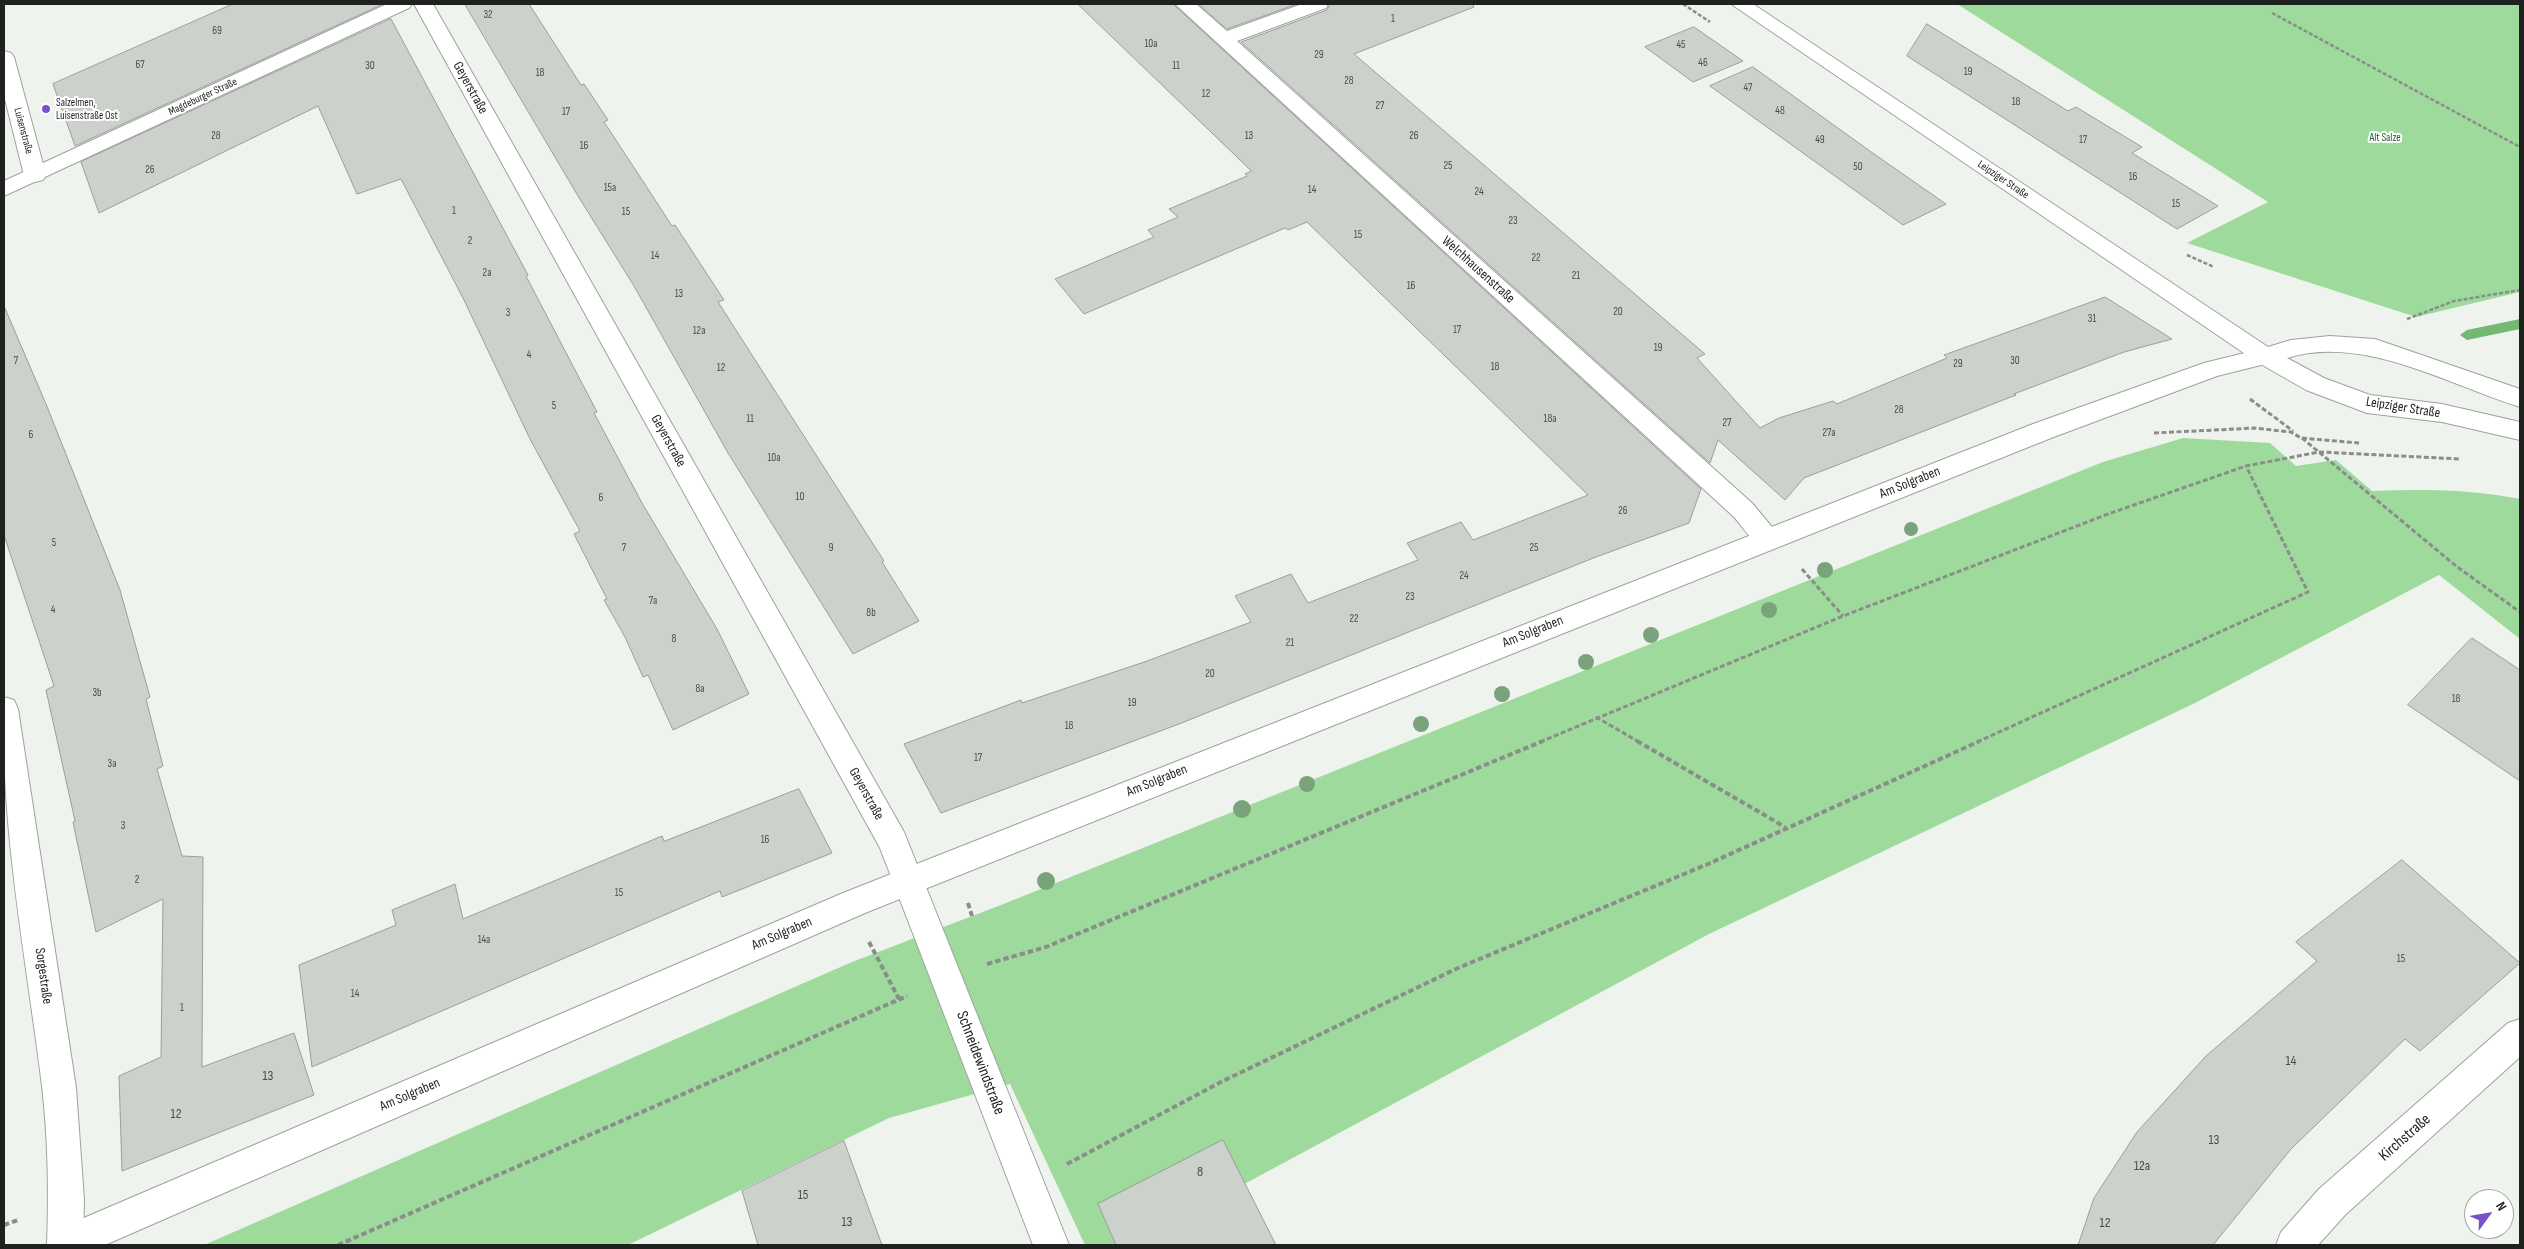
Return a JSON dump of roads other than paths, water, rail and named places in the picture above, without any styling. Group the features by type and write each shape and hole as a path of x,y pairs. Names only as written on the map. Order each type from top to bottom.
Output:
{"street":[{"name":"Magdeburger Straße","path":"4,189 402,4"},
{"name":"Geyerstraße","path":"424,4 888,834 908,881"},
{"name":"Welchhausenstraße","path":"1185,4 1742,510 1769,539"},
{"path":"1224,39 1319,4"},
{"name":"Leipziger Straße","path":"1741,4 2264,356 2314,384 2367,404 2442,414 2520,431"},
{"name":"Luisenstraße","path":"4,57 35,175"},
{"path":"2264,356 2291,348 2330,344 2374,347 2520,398"},
{"name":"Am Solgraben","path":"65,1245 908,881 2051,427 2212,369 2264,356"},
{"name":"Sorgestraße","path":"4,709 59,1088 66,1200 65,1245"},
{"name":"Schneidewindstraße","path":"908,881 1051,1245"},
{"name":"Kirchstraße","path":"2294,1245 2332,1202 2520,1035"}],"waterway":[{"path":"2467,335 2520,324"}],"place":[{"name":"Salzelmen, Luisenstraße Ost","path":"46,109"}],"park label":[{"name":"Alt Salze","path":"2385,138"}]}
